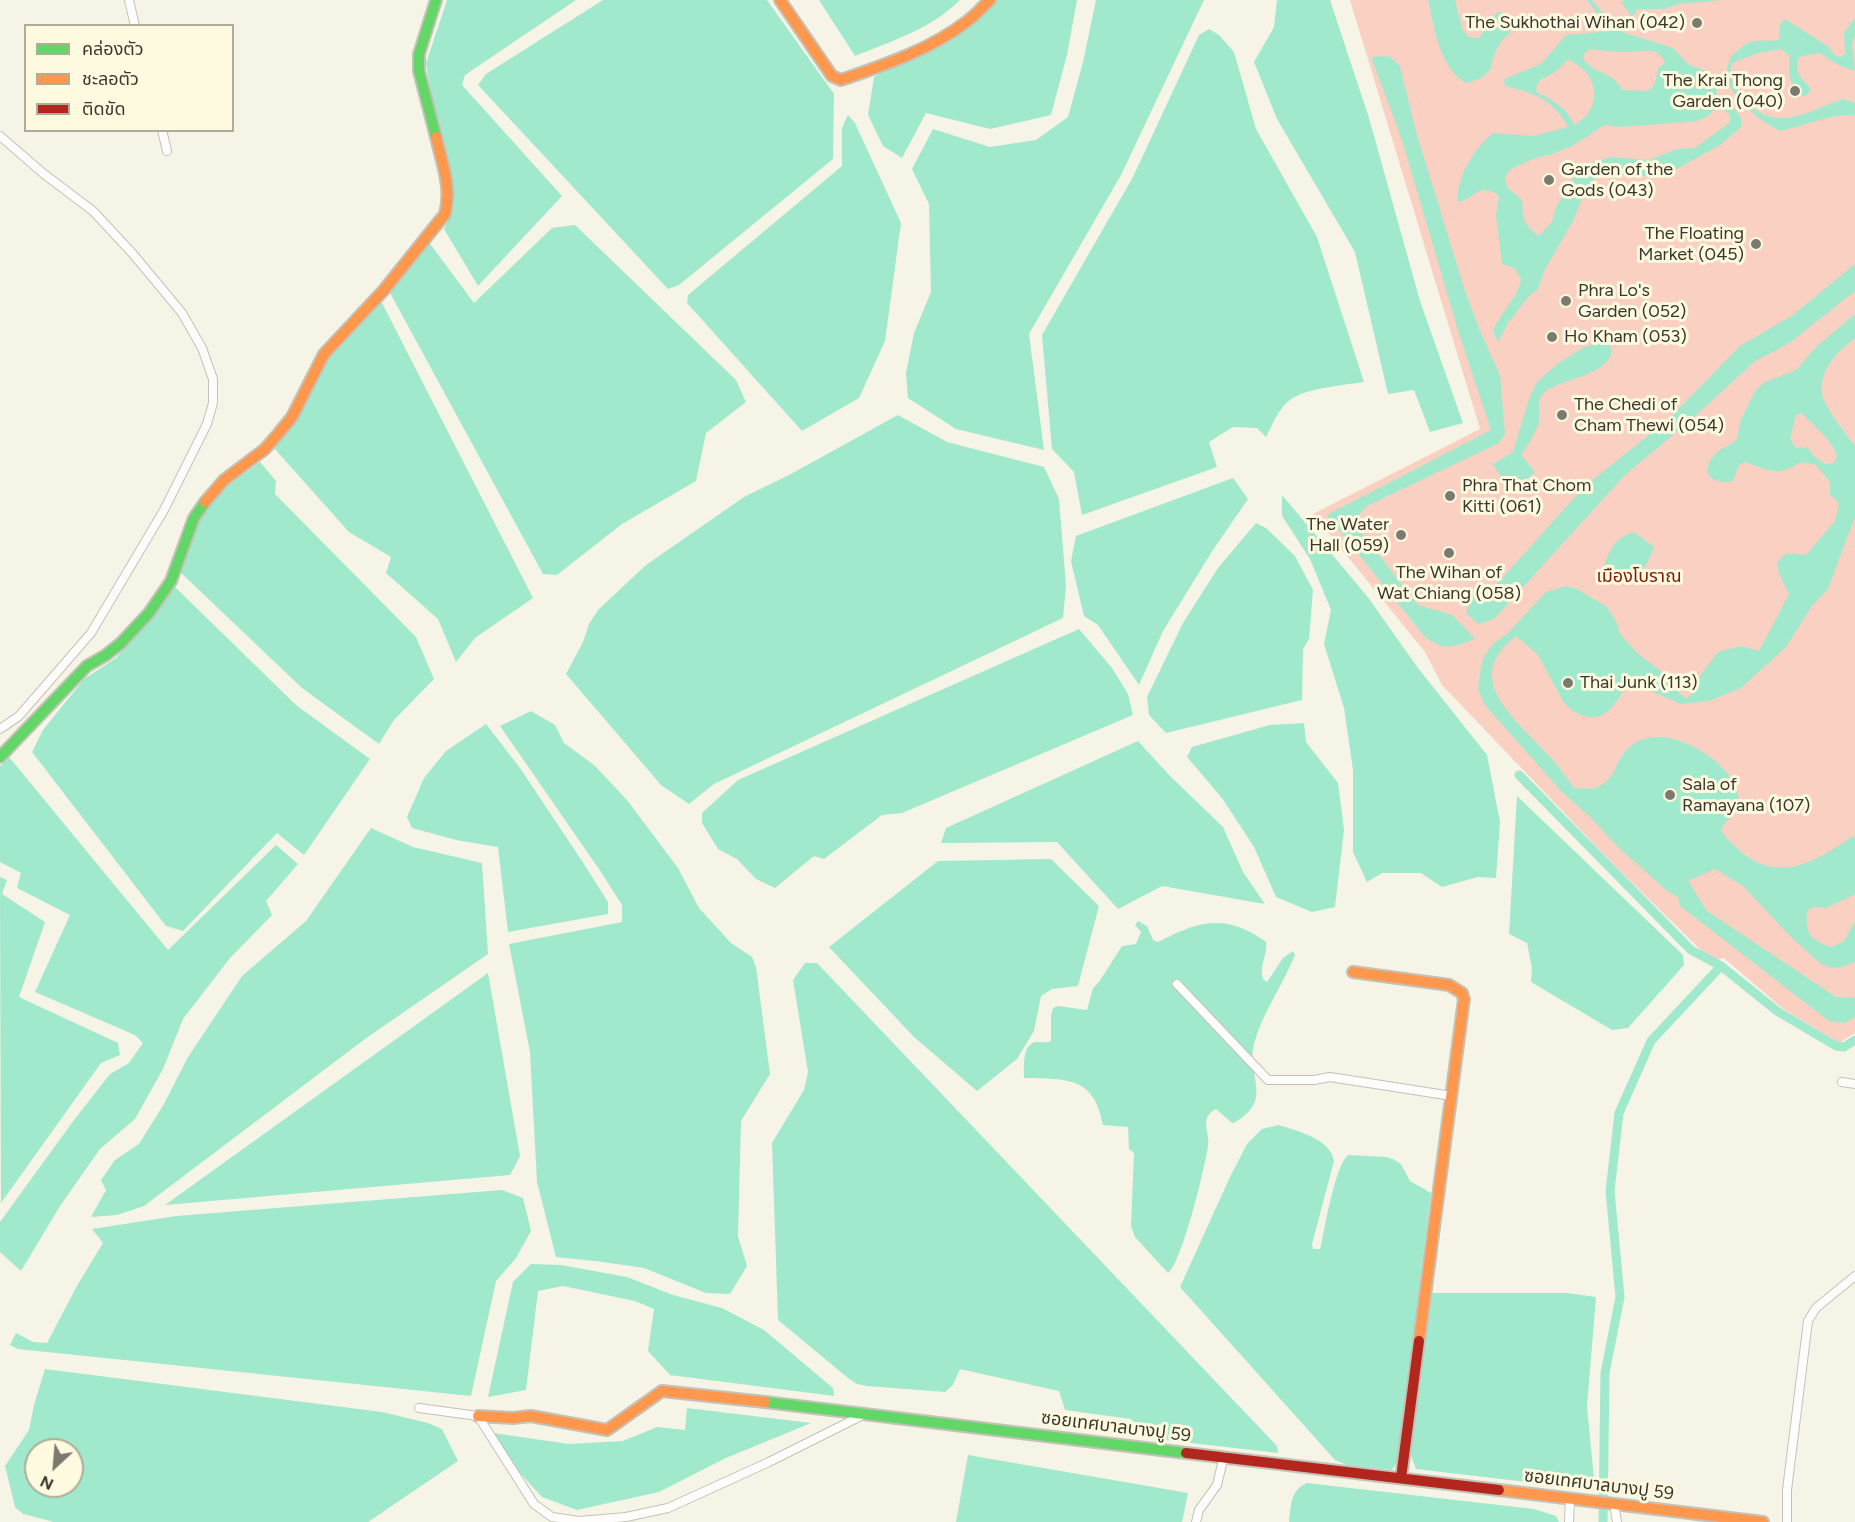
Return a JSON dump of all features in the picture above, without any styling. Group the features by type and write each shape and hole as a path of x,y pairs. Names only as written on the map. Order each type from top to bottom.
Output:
{"street":[{"path":"129,0 135,24"},
{"path":"0,757 87,666 122,643 149,613 171,581 194,518 209,496 224,480 265,449 278,434 292,417 324,354 376,299 445,214 449,192 418,71 419,54 436,0"},
{"path":"780,0 832,76 841,80 894,62 951,33 969,21 990,0"},
{"path":"162,132 167,151"},
{"path":"0,136 93,212 133,254 183,313 202,348 213,379 213,403 207,424 164,510 91,633 19,716 0,729"},
{"path":"1353,972 1449,985 1462,993 1465,1006 1401,1478"},
{"path":"1177,984 1268,1080 1305,1081 1330,1077 1452,1096"},
{"path":"1842,1082 1855,1084"},
{"path":"1787,1522 1787,1490 1808,1321 1816,1308 1855,1276"},
{"name":"ซอยเทศบาลบางปู 59","path":"478,1416 513,1418 531,1416 607,1430 662,1391 670,1391 1763,1522"},
{"path":"419,1408 478,1416 534,1504 562,1521 597,1520 668,1508 769,1462 866,1413"},
{"path":"1196,1522 1199,1510 1217,1485 1224,1456"},
{"path":"1569,1522 1570,1498"},
{"path":"1611,1503 1617,1522"}],"green space":[{"name":"เมืองโบราณ","path":"1350,0 1855,0 1855,1033 1839,1043 1782,1008 1724,958 1712,961 1615,866 1442,685 1425,652 1313,514 1480,429"}],"shaded area":[{"path":"447,0 576,0 465,75 462,85 562,196 478,286 444,229 454,207 453,182 434,112 426,63"},
{"path":"603,0 767,0 834,94 833,159 679,285 668,289 478,85 486,74"},
{"path":"819,0 960,0 924,27 855,56"},
{"path":"994,0 1077,0 1067,55 1051,115 990,129 926,113 902,158 883,146 868,115 874,77 905,58 951,40"},
{"path":"1096,0 1204,0 1121,175 1029,334 1044,450 956,429 908,398 906,373 914,333 931,292 929,204 912,169 933,129 990,147 1036,140 1068,117"},
{"path":"1277,0 1330,0 1369,118 1420,301 1463,423 1430,432 1414,390 1388,394 1355,252 1277,119 1254,62 1274,27"},
{"path":"1428,0 1455,0 1462,29 1469,37 1479,38 1497,12 1510,15 1510,33 1497,49 1491,69 1480,79 1465,83 1449,66 1439,45"},
{"path":"1587,0 1592,0 1613,25 1625,33 1673,48 1689,65 1709,72 1715,78 1717,95 1728,100 1741,118 1741,127 1720,145 1664,176 1609,175 1595,178 1586,188 1573,221 1544,271 1538,289 1528,297 1508,323 1498,342 1493,331 1516,293 1521,279 1514,268 1502,264 1496,215 1499,196 1482,190 1458,202 1463,174 1473,155 1493,133 1533,136 1568,127 1549,104 1525,91 1505,86 1504,79 1541,64 1566,35 1610,31","holes":["1590,49 1620,52 1653,51 1658,53 1665,63 1658,68 1654,85 1648,91 1622,90 1615,80 1587,64 1583,59 1584,54","1569,59 1584,70 1592,82 1593,103 1586,116 1574,125 1563,109 1537,92 1536,87 1540,80 1555,72","1715,109 1724,110 1730,115 1729,123 1695,148 1677,149 1649,160 1611,157 1585,165 1575,175 1556,207 1552,222 1539,236 1525,221 1522,200 1507,187 1505,177 1511,169 1574,145 1604,125 1620,127 1697,121 1708,116"]},
{"path":"1625,0 1721,0 1678,4 1665,9 1637,9 1632,17 1621,2"},
{"path":"1855,18 1855,35 1852,44 1855,71 1838,65 1820,53 1799,57 1798,71 1811,89 1806,96 1797,94 1789,76 1789,55 1781,49 1758,53 1732,63 1731,77 1742,97 1767,116 1791,118 1843,99 1855,103 1855,115 1827,118 1780,131 1743,104 1730,86 1727,76 1732,55 1753,41 1779,40 1780,25 1785,19 1829,47 1834,55 1841,57 1845,54 1844,33"},
{"path":"1209,29 1219,35 1234,52 1256,129 1317,237 1364,382 1327,387 1293,398 1277,415 1266,437 1257,428 1233,427 1209,442 1217,467 1082,515 1074,472 1052,449 1042,335 1133,177 1199,35"},
{"path":"1389,56 1400,66 1416,132 1465,291 1500,375 1505,434 1499,443 1367,506 1353,522 1418,605 1452,615 1475,639 1449,647 1438,645 1425,637 1327,515 1491,430 1460,337 1402,140 1371,57"},
{"path":"848,115 855,123 901,223 885,341 859,398 802,431 687,303 688,295 842,166 842,128"},
{"path":"575,225 736,380 746,402 706,433 696,481 622,524 557,575 543,574 389,291 428,241 474,303 552,228"},
{"path":"1855,264 1855,291 1788,344 1755,361 1692,419 1625,475 1494,619 1478,624 1466,613 1471,597 1488,594 1584,487 1671,417 1740,346 1793,315"},
{"path":"381,301 533,598 475,638 456,662 438,619 386,573 391,557 349,532 273,447 323,362"},
{"path":"1855,314 1855,338 1831,362 1824,377 1822,393 1826,405 1855,446 1855,517 1828,589 1811,607 1786,647 1741,688 1709,701 1681,704 1629,684 1615,704 1598,717 1580,715 1564,703 1538,655 1516,636 1496,659 1492,678 1494,688 1507,710 1555,762 1574,788 1597,787 1607,781 1622,756 1640,741 1661,737 1673,739 1694,747 1711,758 1731,778 1736,787 1738,805 1735,813 1721,831 1738,849 1754,860 1769,866 1785,868 1801,865 1818,858 1853,836 1855,837 1855,894 1826,908 1813,907 1807,911 1808,931 1814,939 1832,947 1844,941 1855,921 1855,962 1842,967 1832,968 1821,964 1790,936 1743,886 1715,869 1688,881 1707,911 1836,997 1855,998 1855,1017 1845,1023 1829,1021 1680,906 1678,897 1666,890 1618,847 1561,791 1485,705 1478,689 1481,666 1485,655 1494,643 1508,633 1546,592 1566,586 1577,589 1607,607 1618,625 1619,633 1637,653 1666,675 1676,690 1686,699 1693,693 1699,677 1718,652 1741,646 1759,651 1789,594 1779,574 1777,562 1787,553 1806,555 1835,521 1839,504 1830,494 1830,482 1816,465 1800,462 1786,470 1773,471 1745,462 1739,465 1733,481 1725,482 1710,476 1707,473 1708,466 1713,456 1737,440 1740,422 1754,393 1763,383 1796,370 1817,346","holes":["1802,413 1831,444 1837,456 1834,463 1825,464 1807,447 1796,448 1790,439 1796,415"]},
{"path":"1605,342 1612,348 1609,358 1602,366 1593,372 1549,389 1542,395 1539,401 1537,427 1521,455 1535,472 1528,478 1506,485 1493,464 1513,452 1530,396 1537,382 1556,365 1584,347"},
{"path":"898,415 947,442 1044,467 1059,499 1066,586 1063,618 714,784 689,804 661,785 566,674 583,642 589,624 598,610 646,565 744,497"},
{"path":"260,462 276,481 275,494 416,637 434,679 394,720 379,744 302,688 179,571 197,519 217,493"},
{"path":"1233,478 1248,499 1211,553 1163,631 1139,685 1098,625 1084,616 1071,561 1076,536"},
{"path":"1282,495 1367,596 1418,668 1487,755 1500,822 1496,878 1478,877 1442,887 1421,873 1382,873 1367,882 1353,852 1353,770 1344,708 1324,644 1331,610 1310,559 1282,516"},
{"path":"1256,523 1266,528 1295,556 1313,590 1309,639 1303,649 1302,700 1166,733 1149,715 1147,697 1183,623 1218,568"},
{"path":"1634,532 1654,547 1647,563 1633,578 1626,581 1609,582 1602,571 1610,552 1616,542"},
{"path":"175,587 296,705 370,759 304,855 277,833 183,931 166,926 32,752 43,730 84,679 116,658"},
{"path":"1079,629 1112,668 1128,694 1133,715 902,813 882,815 824,859 814,856 775,888 756,879 737,859 718,849 702,823 702,813 738,780"},
{"path":"531,711 555,725 564,743 594,765 627,800 678,868 699,908 731,943 752,957 756,967 770,1074 741,1121 738,1236 747,1266 730,1294 706,1293 644,1268 556,1257 537,1182 530,1052 509,944 622,922 622,905 500,726"},
{"path":"1304,723 1306,742 1338,783 1344,830 1335,907 1312,912 1276,897 1254,847 1222,798 1187,757 1192,747 1270,725"},
{"path":"486,724 520,768 584,864 608,902 608,914 508,932 498,847 456,840 412,828 407,817 424,778 446,751"},
{"path":"1138,741 1170,776 1223,827 1243,872 1265,904 1162,886 1118,909 1057,842 941,843 946,828"},
{"path":"9,757 168,950 276,845 298,864 266,901 272,915 230,958 183,1019 163,1069 135,1119 100,1149 60,1206 21,1271 0,1252 0,1222 110,1074 129,1063 143,1043 135,1035 35,992 70,915 17,888 21,873 0,862 0,766"},
{"path":"1517,796 1683,955 1684,965 1628,1028 1612,1030 1531,982 1532,968 1527,943 1509,934"},
{"path":"371,828 413,847 482,863 488,954 365,1039 144,1206 117,1215 91,1217 106,1190 101,1180 115,1160 139,1144 164,1104 188,1057 242,976 306,921"},
{"path":"1051,859 1099,906 1078,986 1052,989 1041,996 1034,1031 1017,1059 977,1091 914,1037 829,947 938,861"},
{"path":"0,877 7,880 2,894 45,922 19,997 118,1043 120,1055 101,1063 1,1203"},
{"path":"1138,921 1147,926 1153,940 1158,942 1181,931 1206,924 1227,924 1247,930 1266,942 1262,974 1263,979 1267,982 1283,958 1293,951 1295,955 1262,1021 1254,1044 1253,1067 1256,1096 1253,1105 1234,1123 1216,1109 1207,1118 1208,1146 1198,1193 1180,1252 1168,1273 1135,1237 1131,1226 1134,1153 1129,1149 1128,1127 1103,1125 1093,1097 1076,1084 1066,1080 1024,1078 1025,1056 1028,1047 1036,1042 1051,1041 1053,1008 1058,1006 1087,1010 1093,988 1122,946 1136,944 1141,932 1135,925"},
{"path":"805,963 817,963 1277,1446 1278,1453 1165,1440 1144,1434 1131,1419 1065,1410 1059,1391 960,1369 953,1385 945,1392 857,1384 778,1320 772,1143 804,1090 808,1072 793,980"},
{"path":"488,973 520,1156 510,1175 165,1205"},
{"path":"1279,1125 1312,1137 1332,1153 1334,1161 1312,1244 1313,1249 1320,1249 1335,1184 1343,1161 1348,1155 1393,1159 1401,1164 1410,1181 1431,1193 1397,1462 1392,1470 1347,1465 1335,1460 1180,1287 1247,1144 1262,1129"},
{"path":"502,1190 523,1198 531,1231 516,1258 496,1281 471,1396 18,1349 10,1345 16,1333 33,1342 47,1343 103,1243 92,1229 176,1216"},
{"path":"531,1264 561,1265 627,1277 673,1295 722,1308 764,1330 833,1388 834,1396 670,1375 648,1351 654,1309 635,1301 563,1286 538,1291 526,1390 488,1397 513,1282"},
{"path":"1432,1293 1567,1293 1596,1297 1587,1406 1594,1479 1587,1489 1416,1469 1410,1453"},
{"path":"45,1369 382,1412 428,1423 442,1429 458,1461 368,1522 54,1522 23,1514 15,1507 5,1466 29,1430"},
{"path":"687,1408 811,1423 726,1458 659,1492 577,1510 542,1497 516,1469 493,1433 569,1444 623,1441 657,1427 685,1430"},
{"path":"968,1455 1188,1493 1182,1522 956,1522"},
{"path":"1307,1483 1534,1509 1556,1516 1559,1522 1289,1522 1294,1494"}],"waterway":[{"path":"1519,775 1691,950 1721,966 1777,1011 1836,1046 1844,1047 1855,1040"},
{"path":"1603,1522 1605,1373 1620,1297 1610,1191 1619,1113 1651,1041 1721,966"}],"traffic: fast":[{"path":"436,0 419,54 419,71 436,137"},
{"path":"0,757 87,666 121,643 149,613 171,581 194,518 205,502"},
{"path":"765,1402 1186,1453"}],"traffic: slow":[{"path":"780,0 832,76 841,80 874,69 937,41 969,20 990,0"},
{"path":"205,502 224,480 265,449 278,434 292,417 324,354 384,290 445,214 447,185 436,137"},
{"path":"1353,972 1449,985 1462,993 1464,999 1419,1341"},
{"path":"478,1416 513,1418 531,1416 607,1430 662,1391 765,1402"},
{"path":"1499,1490 1763,1522"}],"traffic: jam":[{"path":"1401,1478 1419,1341"},
{"path":"1186,1453 1499,1490"}],"place":[{"name":"The Sukhothai Wihan (042)","path":"1697,23"},
{"name":"The Krai Thong Garden (040)","path":"1795,91"},
{"name":"Garden of the Gods (043)","path":"1549,180"},
{"name":"The Floating Market (045)","path":"1756,244"},
{"name":"Phra Lo's Garden (052)","path":"1566,301"},
{"name":"Ho Kham (053)","path":"1552,337"},
{"name":"The Chedi of Cham Thewi (054)","path":"1562,415"},
{"name":"Phra That Chom Kitti (061)","path":"1450,496"},
{"name":"The Water Hall (059)","path":"1401,535"},
{"name":"The Wihan of Wat Chiang (058)","path":"1449,553"},
{"name":"Thai Junk (113)","path":"1568,683"},
{"name":"Sala of Ramayana (107)","path":"1670,795"}]}
